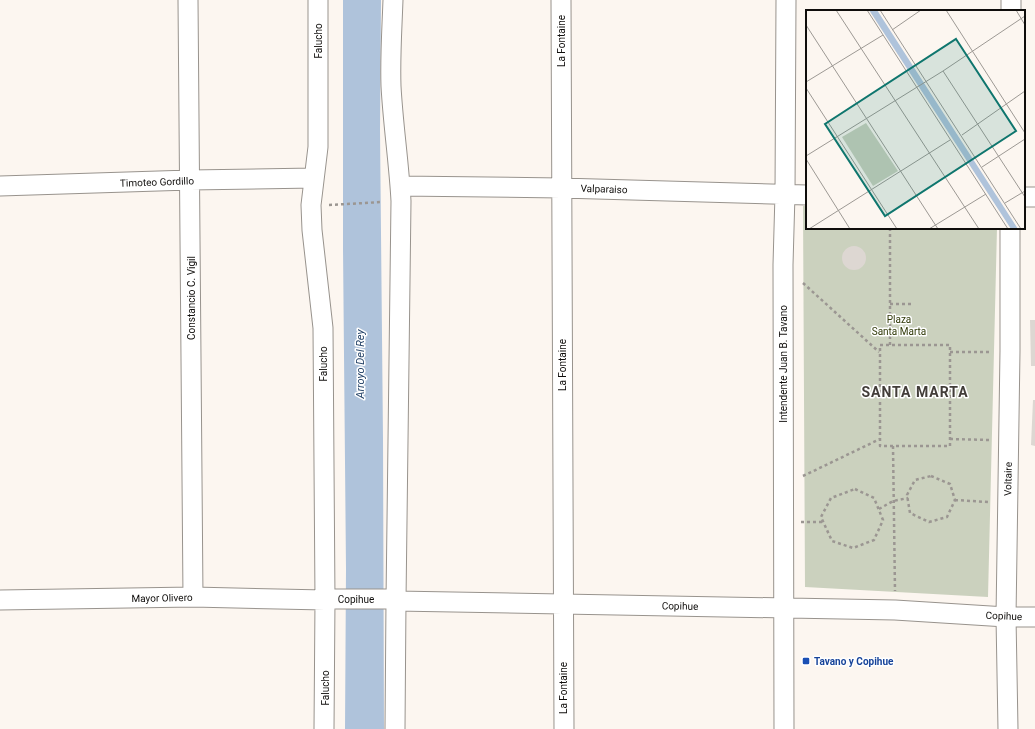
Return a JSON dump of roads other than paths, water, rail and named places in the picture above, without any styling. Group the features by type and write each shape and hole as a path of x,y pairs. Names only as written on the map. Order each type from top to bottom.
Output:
{"street":[{"name":"Constancio C. Vigil","path":"188,0 193,597"},
{"name":"Falucho","path":"318,0 318,147 311,205 312,230 323,328 330,600 324,729"},
{"path":"392,0 391,84 400,186 393,600 395,729"},
{"name":"La Fontaine","path":"561,0 564,729"},
{"name":"Intendente Juan B. Tavano","path":"784,729 783,265 786,0"},
{"name":"Timoteo Gordillo","path":"0,186 314,178"},
{"name":"Valparaiso","path":"400,186 561,188 806,195"},
{"name":"Voltaire","path":"1008,729 1006,616 1010,351 1010,229"},
{"name":"Mayor Olivero","path":"0,600 193,597 330,600"},
{"name":"Copihue","path":"330,600 895,610 1035,617"}],"water":[{"name":"Arroyo Del Rey","path":"343,0 381,0 380,130 384,729 345,729 346,569 343,248"}],"place":[{"name":"Tavano y Copihue","path":"806,661"}],"district":[{"name":"SANTA MARTA","path":"915,392"}],"park label":[{"name":"Plaza Santa Marta","path":"899,324"}]}
